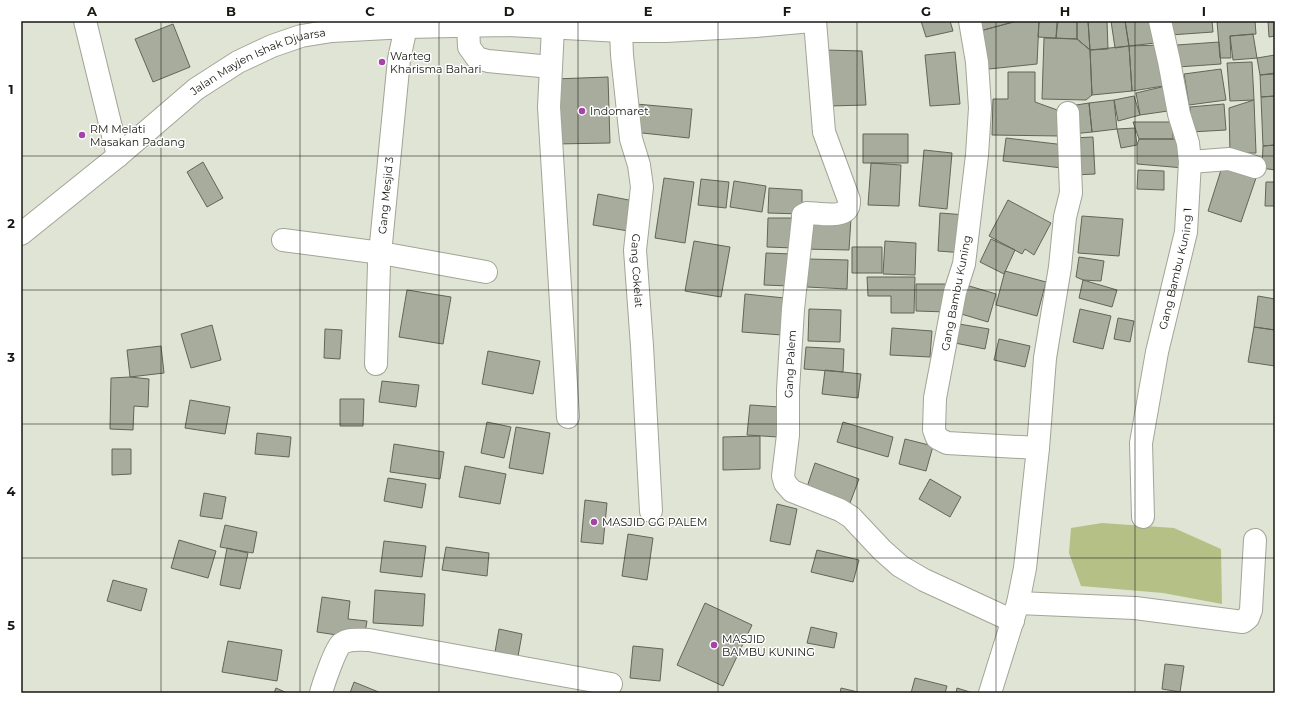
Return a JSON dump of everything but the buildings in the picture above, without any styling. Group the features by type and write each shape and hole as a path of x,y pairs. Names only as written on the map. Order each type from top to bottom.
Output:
{"street":[{"path":"85,21 118,156"},
{"name":"Jalan Mayjen Ishak Djuarsa","path":"21,234 118,156 196,89 238,62 272,46 301,36 364,25 506,25 553,28 591,25 621,31 666,26 749,27 812,21"},
{"name":"Gang Palem","path":"815,21 824,132 849,206 845,211 839,214 807,213 803,215 792,324 788,390 788,435 783,476 785,483 792,491 840,510 851,517 882,550 900,566 924,580 1016,612"},
{"name":"Gang Bambu Kuning","path":"970,21 977,62 980,100 977,155 964,264 955,292 935,398 934,430 937,438 946,443 1038,448"},
{"name":"Gang Bambu Kuning 1","path":"1143,517 1141,444 1157,352 1186,232 1190,162 1188,143 1179,114 1160,21"},
{"name":"Gang Mesjid 3","path":"376,364 381,253 399,59 412,25"},
{"path":"468,26 469,47 477,58 488,61 551,67"},
{"path":"553,28 549,107 568,417"},
{"name":"Gang Cokelat","path":"621,31 622,55 631,139 639,165 642,187 635,250 651,511"},
{"path":"990,693 1016,612 1025,568 1038,448 1045,358 1060,267 1065,217 1071,194 1068,113"},
{"path":"1190,162 1229,159 1255,167"},
{"path":"284,240 381,253 486,272"},
{"path":"1016,612 1135,608 1243,622 1248,618 1251,610 1255,540"},
{"path":"321,693 328,670 334,659 338,646 353,640 369,640 611,684"}],"green space":[{"path":"1102,523 1174,528 1221,549 1222,604 1163,593 1081,586 1069,553 1071,528"}],"place":[{"name":"Warteg Kharisma Bahari","path":"382,62"},
{"name":"Indomaret","path":"582,111"},
{"name":"RM Melati Masakan Padang","path":"82,135"},
{"name":"MASJID GG PALEM","path":"594,522"},
{"name":"MASJID BAMBU KUNING","path":"714,645"}]}
